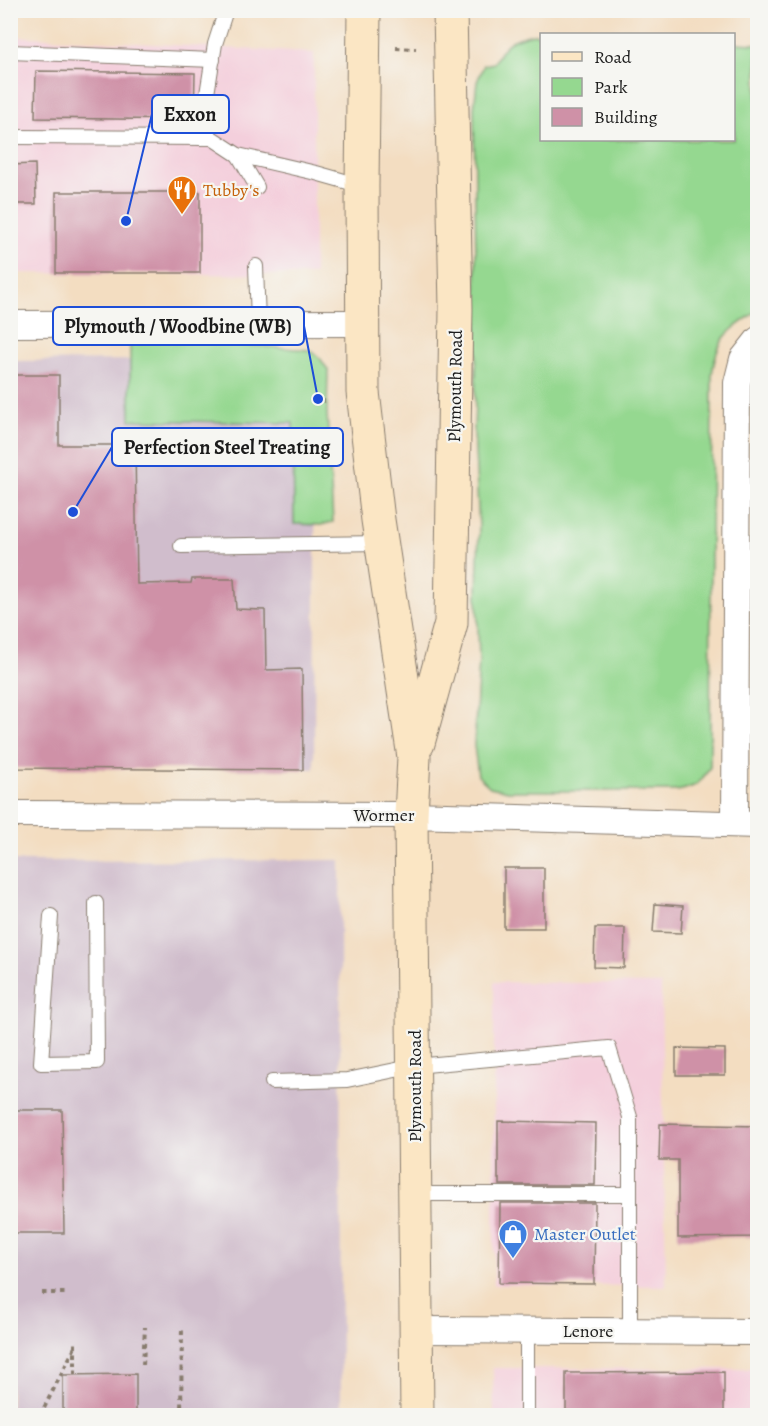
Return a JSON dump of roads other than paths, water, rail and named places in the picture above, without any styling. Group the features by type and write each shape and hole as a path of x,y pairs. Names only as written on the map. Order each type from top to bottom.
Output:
{"main road":[{"name":"Plymouth Road","path":"364,10 363,392 382,543 414,757 411,815 418,1330 417,1416"},
{"name":"Plymouth Road","path":"414,757 451,623 456,309 450,10"}],"street":[{"path":"10,324 364,323"},
{"path":"746,824 737,383 743,359 758,340"},
{"name":"Wormer","path":"10,814 411,815 746,824"},
{"name":"Lenore","path":"418,1330 758,1332"}],"lane":[{"path":"200,138 215,44 226,10"},
{"path":"10,52 213,60"},
{"path":"10,137 212,138 238,155 316,172 362,186"},
{"path":"238,155 257,187"},
{"path":"256,266 258,322"},
{"path":"181,546 382,543"},
{"path":"51,916 41,1063 97,1062 96,903"},
{"path":"272,1082 347,1080 415,1066 609,1048 630,1118 630,1331"},
{"path":"416,1194 630,1194"},
{"path":"526,1416 527,1331"}],"place":[{"name":"Tubby's","path":"182,216"},
{"name":"Exxon","path":"126,221"},
{"name":"Plymouth / Woodbine (WB)","path":"318,399"},
{"name":"Perfection Steel Treating","path":"73,512"},
{"name":"Master Outlet","path":"513,1260"}]}
